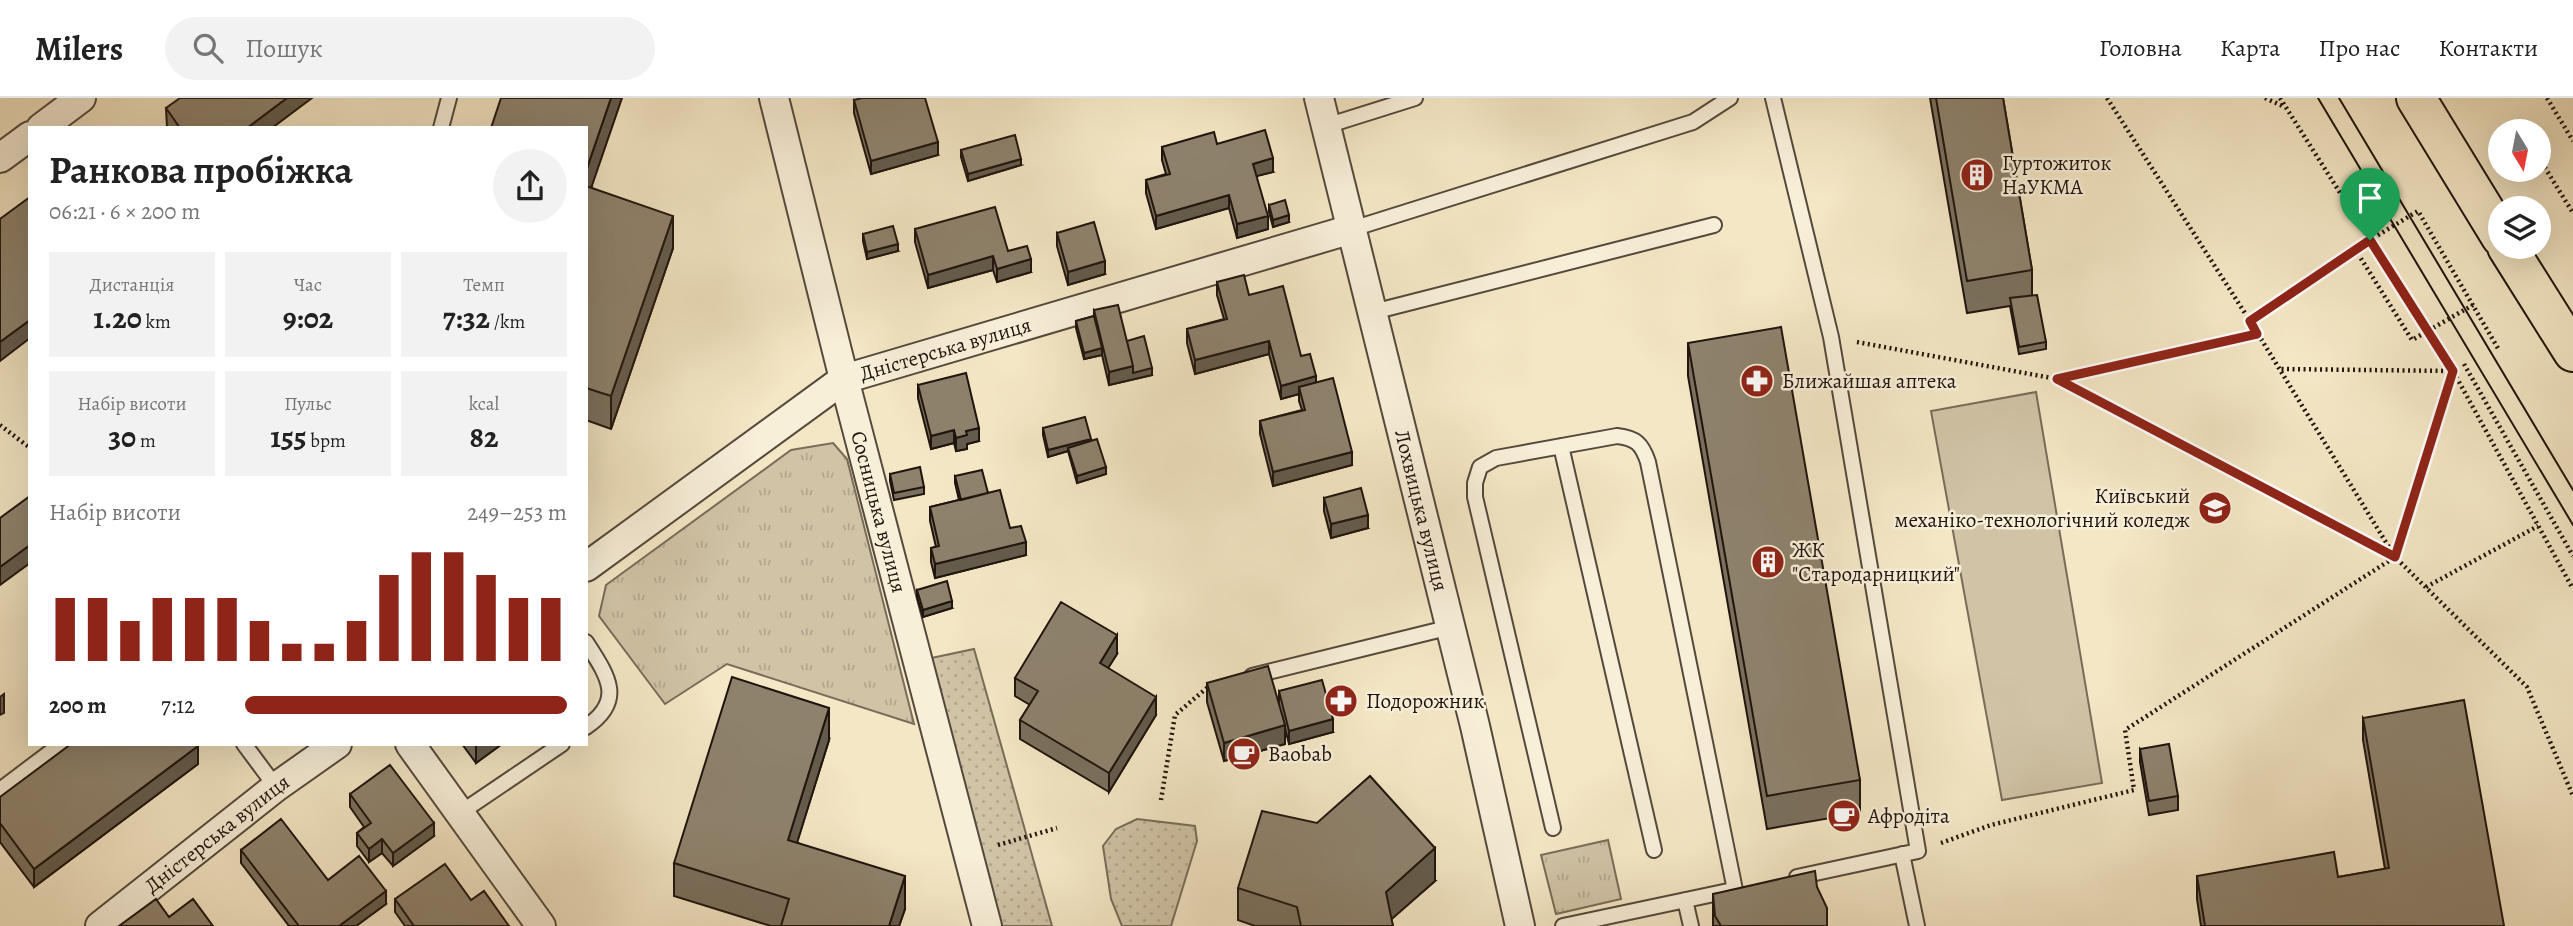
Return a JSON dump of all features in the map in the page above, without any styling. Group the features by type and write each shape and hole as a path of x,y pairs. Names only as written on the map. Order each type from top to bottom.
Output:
{"main road":[{"path":"2416,98 2488,215"},
{"path":"2515,259 2573,352"}],"street":[{"path":"44,126 81,98"},
{"name":"Сосницька вулиця","path":"774,98 844,379 987,926"},
{"name":"Лохвицька вулиця","path":"1319,98 1451,627 1520,926"},
{"path":"0,158 28,137"},
{"name":"Дністерська вулиця","path":"588,566 844,379 1352,229"},
{"name":"Дністерська вулиця","path":"100,926 276,787 334,746"},
{"path":"411,746 541,926"}],"lane":[{"path":"442,126 449,98"},
{"path":"1326,125 1415,98"},
{"path":"1352,229 1693,122 1730,98"},
{"path":"1773,98 1831,337 1918,851 1786,879"},
{"path":"1373,312 1714,225"},
{"path":"1553,828 1475,490 1480,467 1496,458 1617,436 1633,438 1643,447 1648,462 1741,888 1595,923 1563,926"},
{"path":"1562,446 1654,850"},
{"path":"1208,687 1451,627"},
{"path":"588,645 607,675 610,690 608,706 588,726"},
{"path":"0,790 58,746"},
{"path":"245,746 276,787"},
{"path":"460,813 559,746"},
{"path":"1902,855 1917,926"},
{"path":"1685,900 1691,926"}],"path":[{"path":"2107,98 2250,321 2395,557 2527,687 2573,796"},
{"path":"2265,98 2285,107"},
{"path":"2280,98 2453,371 2573,589"},
{"path":"2547,98 2573,141"},
{"path":"2552,179 2573,214"},
{"path":"2360,226 2385,209"},
{"path":"2250,321 2355,249 2418,211 2499,350"},
{"path":"2355,249 2412,340 2473,305"},
{"path":"2057,379 2257,334"},
{"path":"1831,337 2057,379 2395,557"},
{"path":"2464,364 2573,556"},
{"path":"2279,369 2453,371"},
{"path":"1918,851 1991,825 2134,790 2125,730 2395,557 2453,371"},
{"path":"0,425 28,446"},
{"path":"2426,587 2538,526"},
{"path":"1161,800 1175,715 1208,687"},
{"path":"967,854 1057,828"}],"green space":[{"path":"2036,392 2102,783 2002,800 1931,411"},
{"path":"833,443 847,459 914,724 727,664 665,704 599,616 606,585 791,450"},
{"path":"974,649 1052,926 997,926 922,660"},
{"path":"1137,819 1195,826 1197,841 1171,926 1122,926 1111,899 1103,846 1116,829"},
{"path":"1608,840 1621,899 1556,914 1541,855"}],"building":[{"path":"180,98 287,98 250,126 179,126 166,108"},
{"path":"501,98 611,98 588,165 588,126 492,126"},
{"path":"925,98 938,142 871,161 854,100"},
{"name":"Гуртожиток НаУКМА","path":"1936,98 2003,98 2032,270 1967,281"},
{"path":"1265,130 1273,158 1253,164 1268,216 1237,224 1229,195 1156,216 1146,180 1170,174 1162,147 1214,132 1217,144"},
{"path":"1015,135 1021,159 968,174 961,150"},
{"path":"588,187 673,216 611,396 588,389"},
{"path":"28,198 28,321 0,342 0,219"},
{"path":"1285,200 1289,215 1273,220 1269,205"},
{"path":"995,207 1008,251 1027,246 1031,259 997,269 993,256 928,275 915,229"},
{"path":"1094,222 1105,261 1068,272 1057,233"},
{"path":"893,226 898,244 867,252 863,234"},
{"path":"1244,275 1249,295 1283,286 1301,356 1310,354 1316,376 1281,386 1269,341 1195,360 1187,329 1227,319 1217,282"},
{"path":"2037,295 2046,342 2019,347 2010,298"},
{"path":"1118,305 1133,366 1109,372 1094,310"},
{"path":"1094,316 1102,348 1084,353 1076,321"},
{"name":"ЖК \"Стародарницкий\"","path":"1781,327 1860,780 1767,796 1688,343"},
{"path":"1144,336 1152,368 1133,373 1127,341"},
{"path":"966,373 979,428 966,431 967,435 956,438 954,430 931,436 918,385"},
{"path":"1333,378 1352,452 1273,472 1260,421 1305,410 1299,387"},
{"path":"1085,417 1091,439 1048,450 1043,428"},
{"path":"1097,439 1106,467 1077,476 1068,448"},
{"path":"920,467 924,487 894,493 890,474"},
{"path":"982,470 988,493 961,500 955,476"},
{"path":"1361,488 1368,515 1331,524 1324,498"},
{"path":"1000,490 1010,528 1021,526 1026,542 935,564 931,548 939,546 930,507"},
{"path":"28,497 28,546 0,567 0,518"},
{"path":"947,581 952,601 923,610 917,590"},
{"path":"1061,602 1117,635 1100,663 1156,697 1109,773 1020,720 1038,691 1015,678"},
{"path":"1268,666 1285,725 1224,743 1207,683"},
{"path":"732,677 829,708 788,840 905,876 889,926 781,926 789,899 674,863"},
{"path":"1322,680 1333,719 1289,731 1279,691"},
{"path":"2464,700 2504,926 2205,926 2197,876 2334,852 2338,877 2389,868 2363,718"},
{"path":"2169,744 2178,796 2149,801 2140,749"},
{"path":"68,746 198,746 34,869 0,823 0,797"},
{"path":"390,765 434,823 393,853 382,839 369,849 357,833 371,823 350,794"},
{"path":"1370,776 1435,848 1386,892 1393,926 1301,926 1297,907 1238,888 1262,811 1317,823"},
{"path":"281,819 328,880 359,856 386,891 339,926 299,926 241,850"},
{"path":"445,864 471,900 484,891 509,926 414,926 395,899"},
{"path":"1815,871 1817,887 1827,908 1827,926 1721,926 1715,916 1713,894"},
{"path":"156,899 169,917 193,899 213,926 119,926"}],"tram line":[{"path":"2318,98 2573,525"},
{"path":"2339,98 2573,490"}],"place":[{"name":"Гуртожиток НаУКМА","path":"1977,175"},
{"name":"Ближайшая аптека","path":"1757,381"},
{"name":"Київський механіко-технологічний коледж","path":"2215,508"},
{"name":"ЖК \"Стародарницкий\"","path":"1768,562"},
{"name":"Подорожник","path":"1341,701"},
{"name":"Baobab","path":"1244,754"},
{"name":"Афродіта","path":"1844,816"}],"route":[{"path":"2370,240 2453,371 2395,557 2057,379 2257,334 2250,321 2370,240"}]}
